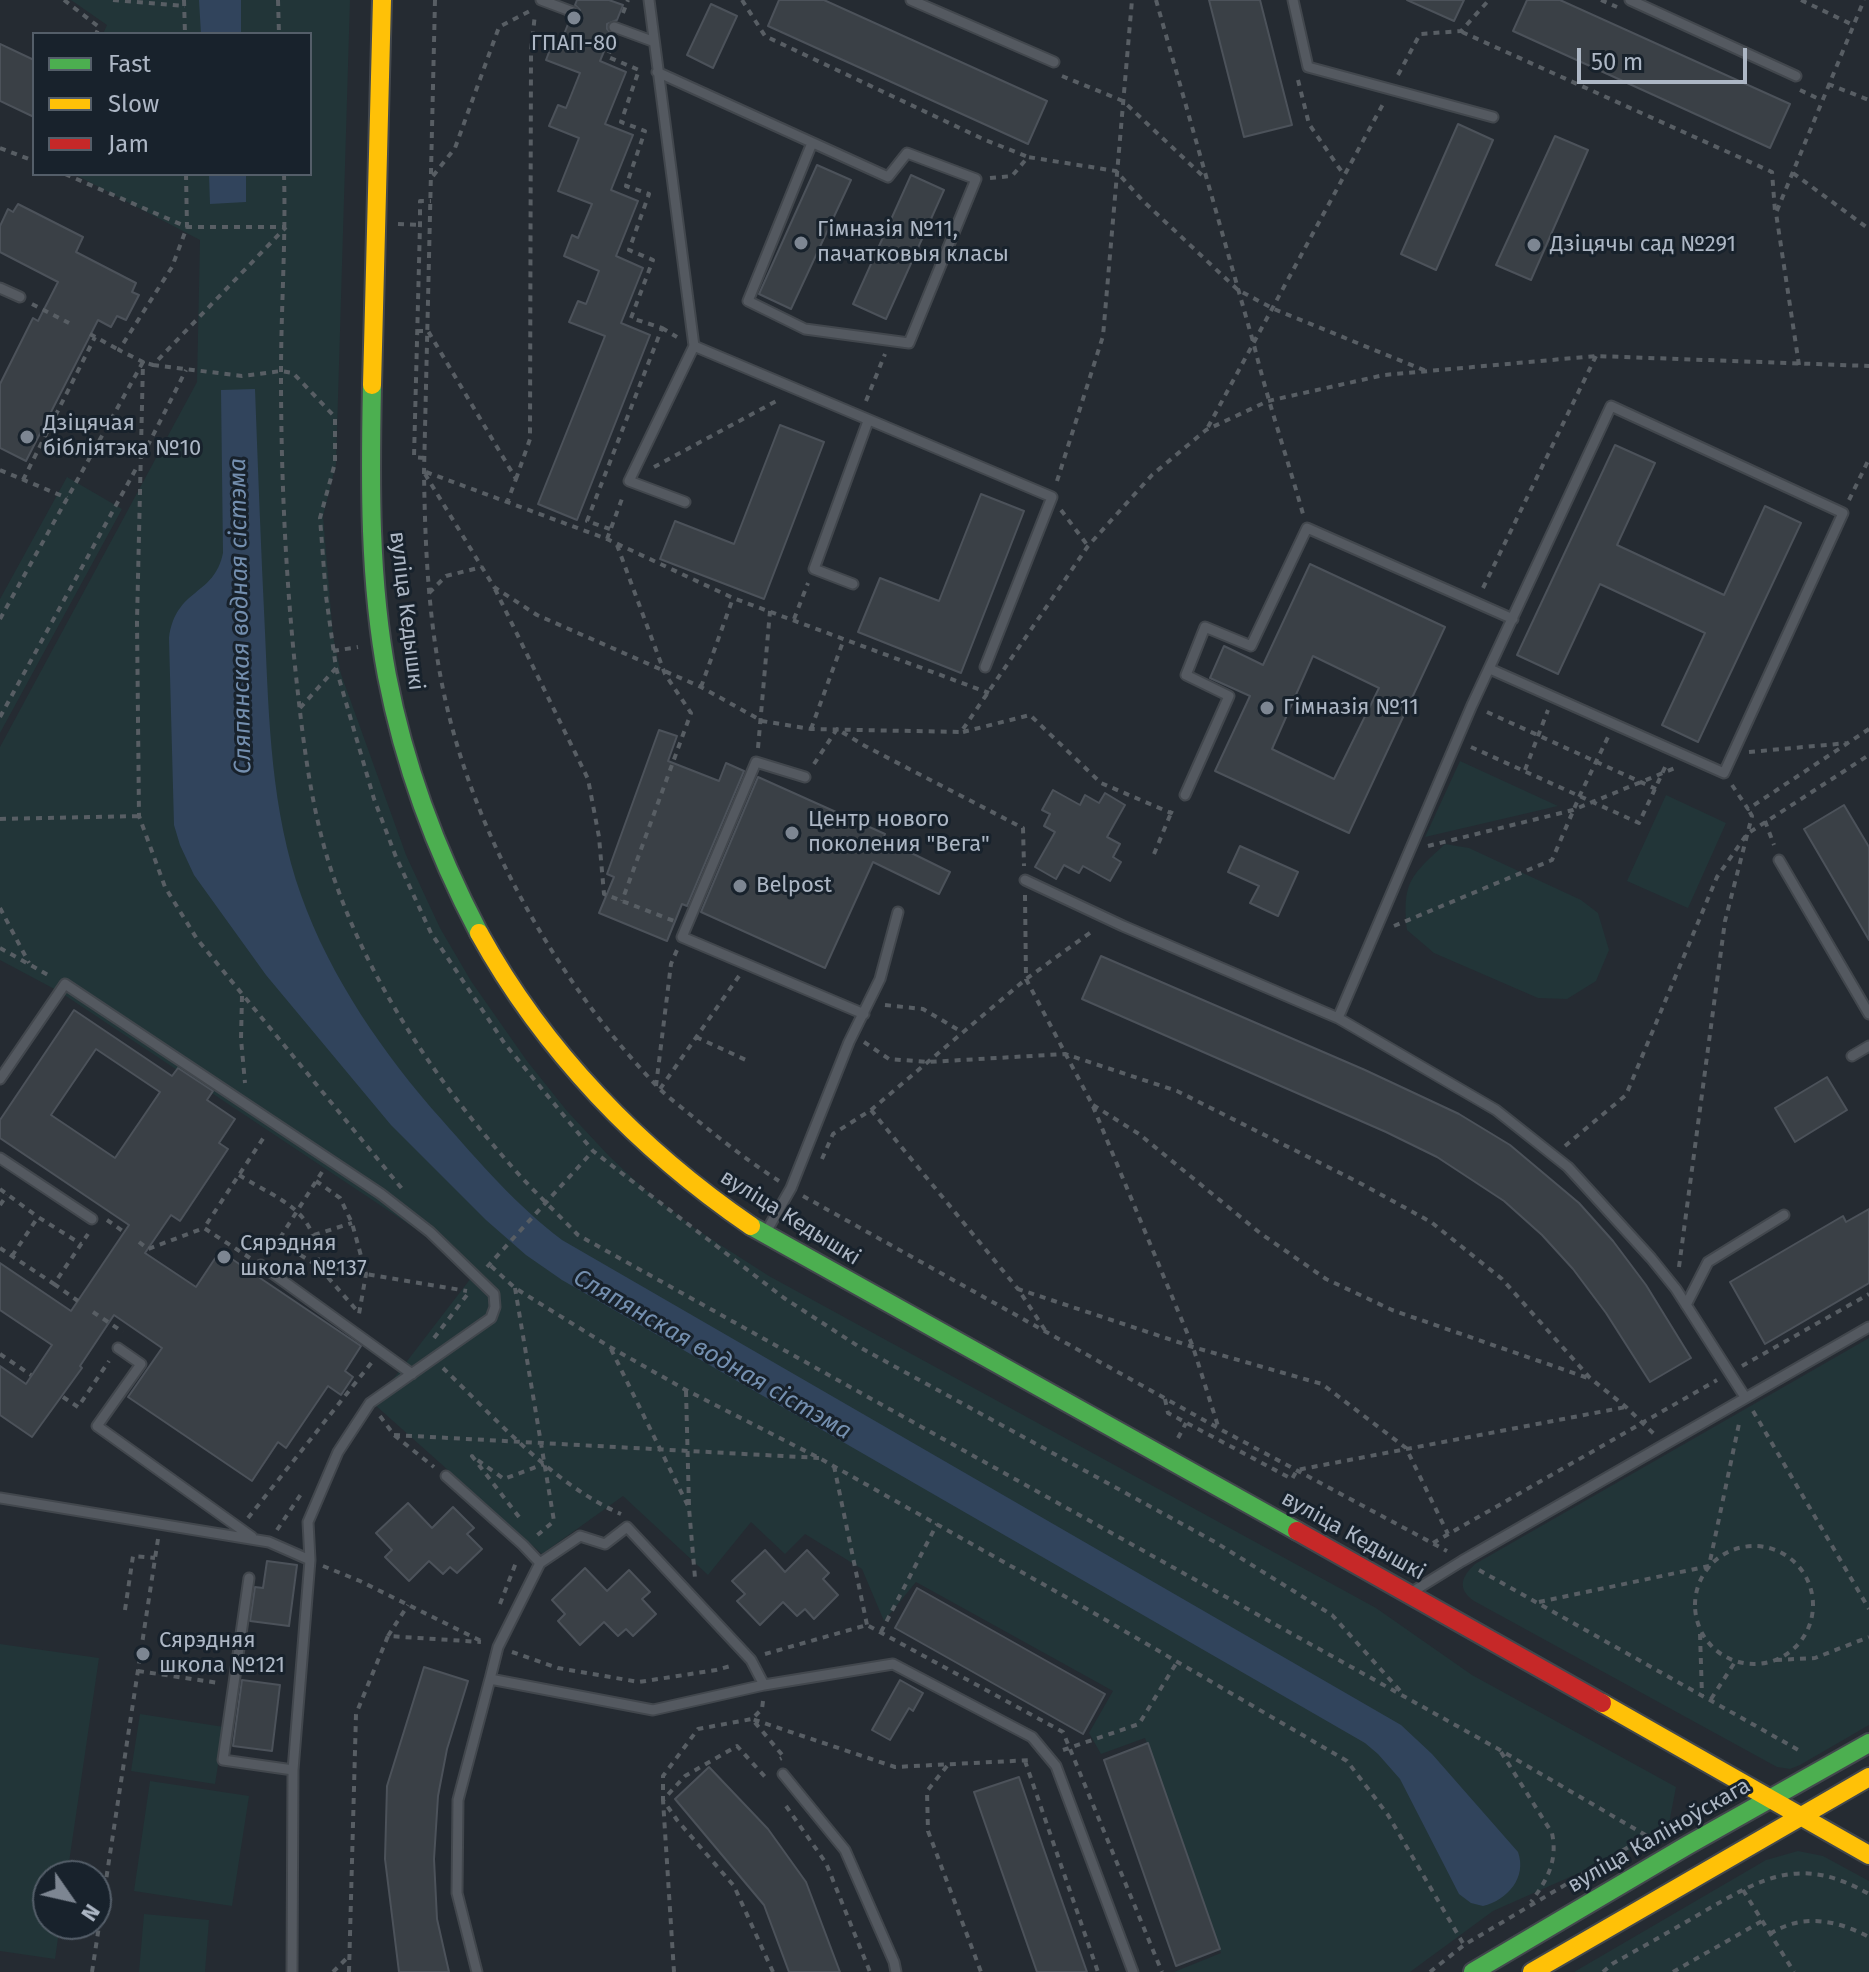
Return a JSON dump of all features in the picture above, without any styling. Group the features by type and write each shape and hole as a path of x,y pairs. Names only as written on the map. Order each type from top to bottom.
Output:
{"street":[{"name":"вуліца Кедышкі","path":"382,0 371,521 388,678 429,819 460,896 503,971 600,1098 692,1184 764,1235 1868,1854"},
{"name":"вуліца Каліноўскага","path":"1473,1972 1869,1743"},
{"path":"1532,1972 1869,1777"}],"lane":[{"path":"541,0 573,12"},
{"path":"649,0 694,346 629,481 685,502"},
{"path":"911,0 1054,62"},
{"path":"1293,0 1308,67 1493,117"},
{"path":"1630,0 1796,76"},
{"path":"616,28 652,41"},
{"path":"657,72 888,177 907,153 976,179 909,343 805,329 748,301 812,143"},
{"path":"0,288 20,297"},
{"path":"694,346 1052,497 985,667"},
{"path":"1338,1018 1472,705 1611,406 1843,513 1724,773 1490,669"},
{"path":"853,584 814,569 864,419"},
{"path":"1185,795 1229,696 1186,675 1205,627 1251,646 1307,528 1513,619"},
{"path":"805,777 756,762 682,937 864,1014"},
{"path":"1779,860 1869,1014"},
{"path":"1025,880 1109,920 1338,1018 1496,1110 1568,1167 1676,1289 1745,1397"},
{"path":"764,1235 791,1188 853,1034 880,979 898,912"},
{"path":"0,1079 65,984 381,1194 430,1232 494,1294 495,1307 491,1318 370,1403 338,1452 308,1522 310,1560 293,1770 292,1972"},
{"path":"1852,1056 1869,1046"},
{"path":"0,1158 95,1220"},
{"path":"1686,1305 1708,1262 1784,1215"},
{"path":"261,1265 412,1374"},
{"path":"1409,1594 1869,1327"},
{"path":"118,1348 141,1364 97,1426 255,1539"},
{"path":"446,1476 540,1563"},
{"path":"0,1498 255,1539 310,1560"},
{"path":"477,1972 457,1893 458,1800 498,1647 540,1563 580,1536 605,1544 627,1527 751,1660 764,1685"},
{"path":"249,1578 223,1760 293,1770"},
{"path":"490,1679 653,1710 764,1685 893,1664 1032,1737 1056,1766 1133,1972"},
{"path":"783,1774 845,1850 896,1972"}],"path":[{"path":"64,0 99,27 97,32"},
{"path":"113,0 185,3 185,32"},
{"path":"278,0 279,32"},
{"path":"435,0 424,472 429,593 443,689 485,824 524,905 560,963 603,1022 658,1087 743,1158 805,1197 1165,1399 1433,1543 1805,1754"},
{"path":"610,529 587,521 662,328 631,318 653,260 629,250 649,194 626,186 645,131 621,122 639,70 608,57 628,0"},
{"path":"742,0 765,36 983,139 1028,157 1116,171 1142,200 1238,290 1274,309 1428,372"},
{"path":"1088,546 1052,497 1103,336 1132,0"},
{"path":"1156,0 1268,401 1307,528"},
{"path":"1461,31 1489,0"},
{"path":"1801,0 1853,25"},
{"path":"1776,213 1864,0"},
{"path":"431,177 455,148 499,27 535,9 531,51 530,439 508,501"},
{"path":"1206,430 1420,34 1461,31 1772,172 1799,365"},
{"path":"1054,62 1052,72 1123,101 1207,180"},
{"path":"1298,78 1309,124 1345,176"},
{"path":"1828,84 1869,100"},
{"path":"0,148 32,159"},
{"path":"976,179 1012,176 1028,157"},
{"path":"1793,173 1869,229"},
{"path":"70,176 187,227 286,227"},
{"path":"119,350 172,267 187,227 186,176"},
{"path":"284,176 286,227 281,371 283,519 290,628 305,752 335,883 361,944 433,1067 474,1123 578,1235 1500,1750 1647,1836"},
{"path":"424,458 414,457 420,201 431,201"},
{"path":"153,365 286,227"},
{"path":"20,297 69,323"},
{"path":"417,331 428,331"},
{"path":"428,331 516,479"},
{"path":"23,480 93,335 153,365 242,376 281,371 293,373 335,417 335,463 320,518 326,596 336,668 374,799 396,857 431,933 505,1044 593,1151 784,1298 861,1348 1215,1542 1332,1615 1405,1697"},
{"path":"864,419 891,341"},
{"path":"1477,602 1596,356"},
{"path":"961,732 1088,546 1152,475 1206,430 1268,401 1384,375 1596,356 1869,366"},
{"path":"143,362 137,621 139,816 165,887 197,939 404,1191"},
{"path":"0,619 143,362"},
{"path":"0,717 140,461 186,370"},
{"path":"607,539 629,481 799,389"},
{"path":"1843,513 1869,459"},
{"path":"0,470 67,498"},
{"path":"424,472 607,539 733,598 989,693"},
{"path":"424,472 494,587 588,779 599,837 604,894 687,926"},
{"path":"617,545 665,674 691,713 622,901"},
{"path":"429,593 446,576 482,567"},
{"path":"793,620 814,569"},
{"path":"494,587 537,615 665,674 701,687 762,721 811,729 961,732 1030,715 1101,783 1171,813"},
{"path":"701,687 733,598"},
{"path":"756,762 770,611"},
{"path":"811,729 844,639"},
{"path":"300,708 336,668"},
{"path":"1525,770 1553,697"},
{"path":"1472,705 1656,789"},
{"path":"1372,935 1552,860 1615,724"},
{"path":"805,777 837,729"},
{"path":"837,729 1023,828 1026,979 1092,1104 1193,1347 1218,1428"},
{"path":"1748,809 1869,729"},
{"path":"1457,741 1639,823 1673,750"},
{"path":"1733,754 1848,743"},
{"path":"1553,1155 1626,1095 1717,877 1747,834 1869,755"},
{"path":"1407,853 1573,810 1694,759"},
{"path":"1676,1289 1725,921 1752,816 1724,773"},
{"path":"1154,854 1171,813 1185,795"},
{"path":"0,819 139,816"},
{"path":"1765,821 1779,860"},
{"path":"0,908 30,965"},
{"path":"822,1159 833,1134 871,1110 1026,979 1109,920"},
{"path":"658,1087 671,964 682,937"},
{"path":"0,948 65,984"},
{"path":"658,1087 748,964"},
{"path":"242,994 241,1039 247,1107"},
{"path":"869,1003 923,1009 963,1033"},
{"path":"853,1034 889,1059 928,1062 1065,1054 1177,1091 1358,1182 1431,1222 1502,1279 1590,1378 1665,1445"},
{"path":"696,1037 746,1060"},
{"path":"1092,1104 1139,1134 1260,1233 1326,1279 1392,1310 1590,1378"},
{"path":"871,1110 1018,1289 1045,1330"},
{"path":"139,1242 148,1249 204,1228 273,1124"},
{"path":"593,1151 489,1264 515,1288 610,1347 834,1466 1347,1761 1388,1815 1464,1945"},
{"path":"239,1175 307,1219 318,1244 318,1266"},
{"path":"204,1228 261,1265 316,1181 340,1198 352,1223 366,1274 354,1332"},
{"path":"805,1197 810,1185"},
{"path":"0,1189 82,1244"},
{"path":"0,1205 7,1195"},
{"path":"12,1256 38,1217"},
{"path":"54,1284 95,1220 124,1232"},
{"path":"314,1235 352,1223"},
{"path":"278,1241 318,1266 359,1313"},
{"path":"0,1248 78,1301"},
{"path":"318,1266 470,1292"},
{"path":"495,1615 523,1545 554,1521 515,1288"},
{"path":"1018,1289 1193,1347 1322,1384 1406,1448 1448,1534"},
{"path":"1433,1543 1869,1294"},
{"path":"63,1397 78,1407 127,1334 93,1312"},
{"path":"610,1347 689,1508"},
{"path":"240,1529 381,1351"},
{"path":"0,1354 31,1375"},
{"path":"433,1359 544,1464 607,1508"},
{"path":"686,1390 689,1508 696,1579"},
{"path":"1709,1566 1745,1397"},
{"path":"1745,1397 1869,1609"},
{"path":"1165,1399 1168,1413 1292,1479 1297,1470 1626,1407"},
{"path":"370,1403 394,1435 429,1463"},
{"path":"394,1435 821,1459"},
{"path":"535,1538 472,1456 504,1479 544,1464"},
{"path":"310,1560 484,1642 558,1668 639,1682 716,1670 867,1625 834,1466"},
{"path":"92,1972 160,1524"},
{"path":"881,1632 937,1524"},
{"path":"1700,1631 1720,1655 1735,1662 1763,1664 1776,1660 1799,1643 1812,1617 1812,1597 1807,1579 1796,1563 1780,1552 1761,1546 1742,1547 1724,1554 1709,1566 1699,1581 1695,1597 1695,1615 1700,1631 1702,1695"},
{"path":"125,1610 133,1556 155,1558"},
{"path":"1538,1602 1709,1566"},
{"path":"349,1972 356,1714 388,1636 408,1605"},
{"path":"388,1636 484,1642"},
{"path":"1776,1660 1815,1658 1869,1637"},
{"path":"674,1972 663,1776 698,1729 752,1719 895,1767 1025,1761 1139,1724 1177,1662"},
{"path":"1711,1699 1735,1662"},
{"path":"138,1671 233,1685"},
{"path":"752,1719 762,1709 764,1685"},
{"path":"752,1719 784,1757"},
{"path":"663,1800 685,1776 737,1746 768,1781"},
{"path":"1500,1750 1552,1833 1555,1845 1552,1868 1530,1904"},
{"path":"1025,1761 1098,1972"},
{"path":"947,1766 927,1791 928,1831 981,1972"},
{"path":"663,1800 734,1886 773,1972"},
{"path":"785,1805 826,1863 870,1972"},
{"path":"1430,1972 1464,1945 1674,1820"},
{"path":"1603,1972 1766,1878 1813,1873 1869,1894"},
{"path":"1743,1890 1794,1972"},
{"path":"1770,1934 1783,1926 1814,1920 1848,1925 1869,1937"},
{"path":"1673,1972 1762,1921"},
{"path":"333,1972 350,1955"}],"green space":[{"path":"71,0 350,0 336,464 323,516 333,636 341,674 406,855 440,928 471,981 527,1061 567,1111 644,1189 694,1228 769,1276 1376,1608 1472,1675 1676,1787 1667,1834 1493,1911 1410,1972 1174,1972 1221,1953 1145,1738 1101,1754 1089,1733 1113,1691 916,1582 884,1621 862,1569 805,1534 785,1554 751,1522 708,1575 623,1496 542,1554 374,1404 471,1278 425,1235 60,992 0,960 0,747 197,382 200,240 78,176 312,176 312,32 104,32 107,25"},
{"path":"67,477 122,509 0,733 0,599"},
{"path":"1460,761 1558,806 1425,837"},
{"path":"1666,795 1726,823 1688,908 1627,881"},
{"path":"1445,844 1469,848 1581,900 1598,913 1609,950 1596,981 1567,999 1538,998 1434,953 1407,930 1406,900 1411,881"},
{"path":"1869,1338 1869,1725 1800,1765 1790,1769 1777,1767 1474,1601 1465,1592 1464,1578 1475,1564"},
{"path":"0,1644 99,1658 69,1860 32,1860 32,1940 58,1940 55,1959 0,1951"},
{"path":"140,1714 224,1727 215,1784 131,1771"},
{"path":"150,1781 249,1796 232,1906 134,1891"},
{"path":"1798,1851 1823,1856 1869,1881 1869,1972 1574,1972 1766,1860"},
{"path":"144,1914 209,1920 205,1972 139,1972"}],"water":[{"path":"199,0 241,0 241,32 201,32"},
{"path":"209,176 246,176 246,202 210,204"},
{"name":"Сляпянская водная сістэма","path":"255,389 268,699 273,765 283,831 301,895 327,956 361,1014 420,1095 499,1183 562,1240 1401,1725 1432,1754 1518,1852 1520,1870 1517,1878 1500,1899 1483,1906 1471,1903 1459,1894 1400,1779 1365,1743 562,1280 526,1255 486,1220 391,1125 266,975 194,875 174,825 169,638 179,609 212,578 223,553 221,390"}],"building":[{"path":"577,0 609,0 623,5 617,20 607,24 611,34 600,61 626,72 605,124 633,135 611,190 638,201 616,256 643,268 621,323 650,335 577,520 538,504 605,336 569,322 578,301 586,304 599,271 564,256 572,235 578,238 592,204 558,191 579,138 549,126 558,105 566,108 580,73 546,60 554,39 561,42 570,19 580,15 575,5"},
{"path":"779,0 824,0 1047,101 1028,144 768,26"},
{"path":"1209,0 1260,0 1292,125 1244,137"},
{"path":"1407,0 1464,0 1454,21"},
{"path":"1527,0 1560,0 1790,104 1770,148 1513,31"},
{"path":"711,4 737,16 713,68 687,55"},
{"path":"0,44 32,59 32,116 0,101"},
{"path":"1458,124 1493,140 1436,270 1401,254"},
{"path":"1555,136 1588,150 1531,280 1496,265"},
{"path":"817,165 851,180 791,309 759,294"},
{"path":"911,175 944,190 886,319 853,304"},
{"path":"18,204 83,237 76,252 136,283 132,292 139,295 126,320 117,316 111,327 98,320 26,461 0,448 0,384 33,318 38,321 58,282 0,252 0,226 8,209 13,212"},
{"path":"780,425 824,442 764,599 660,559 675,521 734,544"},
{"path":"1615,445 1655,463 1617,545 1724,595 1765,506 1801,523 1698,742 1662,725 1705,633 1600,584 1558,674 1517,655"},
{"path":"981,494 1024,511 961,673 858,632 880,578 939,601"},
{"name":"Гімназія №11","path":"1310,564 1445,627 1349,833 1215,771 1250,696 1210,678 1224,646 1263,665","holes":["1313,656 1379,688 1334,779 1272,749"]},
{"path":"659,730 677,736 668,761 719,781 726,763 744,771 687,906 682,904 667,941 599,913 614,877 607,874"},
{"path":"758,777 885,834 883,839 950,872 939,894 873,862 825,968 701,912"},
{"path":"1053,790 1080,805 1085,795 1099,803 1105,793 1125,805 1107,837 1120,844 1113,857 1121,862 1110,881 1083,866 1079,873 1064,865 1056,879 1035,867 1055,832 1044,826 1050,814 1042,810"},
{"path":"1844,805 1869,847 1869,940 1804,829"},
{"path":"1240,846 1298,872 1278,916 1250,903 1259,886 1228,872"},
{"path":"1101,956 1365,1070 1459,1114 1510,1145 1579,1203 1613,1241 1646,1285 1691,1358 1650,1382 1606,1313 1542,1235 1504,1201 1437,1157 1082,999"},
{"path":"74,1010 172,1076 178,1068 213,1091 207,1100 235,1119 219,1143 228,1149 180,1221 171,1215 145,1253 196,1287 220,1251 361,1346 345,1371 353,1377 341,1395 328,1386 286,1448 278,1442 252,1481 128,1397 162,1348 114,1315 80,1366 82,1368 32,1437 0,1415 0,1366 26,1384 52,1345 0,1310 0,1263 71,1311 129,1225 0,1138 0,1120","holes":["96,1049 160,1092 115,1158 51,1115"]},
{"path":"1827,1077 1847,1110 1795,1142 1775,1108"},
{"path":"1869,1209 1869,1283 1765,1344 1730,1282 1843,1216 1846,1222"},
{"path":"408,1503 432,1528 453,1507 474,1528 467,1534 482,1549 457,1573 450,1567 443,1574 429,1561 409,1581 385,1557 392,1550 376,1533"},
{"path":"765,1550 785,1572 807,1550 829,1573 823,1579 838,1595 814,1619 805,1609 797,1616 783,1602 760,1625 737,1601 745,1594 732,1581"},
{"path":"267,1561 297,1565 289,1626 250,1621 255,1587 263,1588"},
{"path":"585,1568 607,1591 629,1570 650,1592 642,1599 656,1614 633,1636 626,1629 618,1636 604,1622 580,1645 558,1621 565,1614 552,1600"},
{"path":"917,1588 1105,1694 1083,1734 895,1628"},
{"path":"424,1667 468,1681 447,1749 438,1796 434,1859 437,1919 449,1972 399,1972 385,1859 387,1786"},
{"path":"242,1680 280,1685 272,1751 233,1746"},
{"path":"900,1680 923,1693 913,1711 909,1708 890,1740 872,1730"},
{"path":"1148,1743 1220,1949 1176,1966 1104,1760"},
{"path":"709,1767 768,1829 806,1882 840,1972 789,1972 764,1905 675,1799"},
{"path":"1019,1777 1087,1972 1037,1972 974,1792"}],"traffic: fast":[{"path":"372,385 374,567 387,676 403,742 424,808 449,871 479,933"},
{"path":"751,1226 1297,1531"},
{"path":"1473,1972 1869,1743"}],"traffic: slow":[{"path":"372,385 382,0"},
{"path":"479,933 533,1018 598,1095 671,1165 751,1226"},
{"path":"1602,1703 1869,1855"},
{"path":"1532,1972 1869,1777"}],"traffic: jam":[{"path":"1297,1531 1602,1703"}],"place":[{"name":"ГПАП-80","path":"574,18"},
{"name":"Гімназія №11, пачатковыя класы","path":"801,243"},
{"name":"Дзіцячы сад №291","path":"1534,245"},
{"name":"Дзіцячая бібліятэка №10","path":"27,437"},
{"name":"Гімназія №11","path":"1267,708"},
{"name":"Центр нового поколения \"Вега\"","path":"792,833"},
{"name":"Belpost","path":"740,886"},
{"name":"Сярэдняя школа №137","path":"224,1257"},
{"name":"Сярэдняя школа №121","path":"143,1654"}]}
